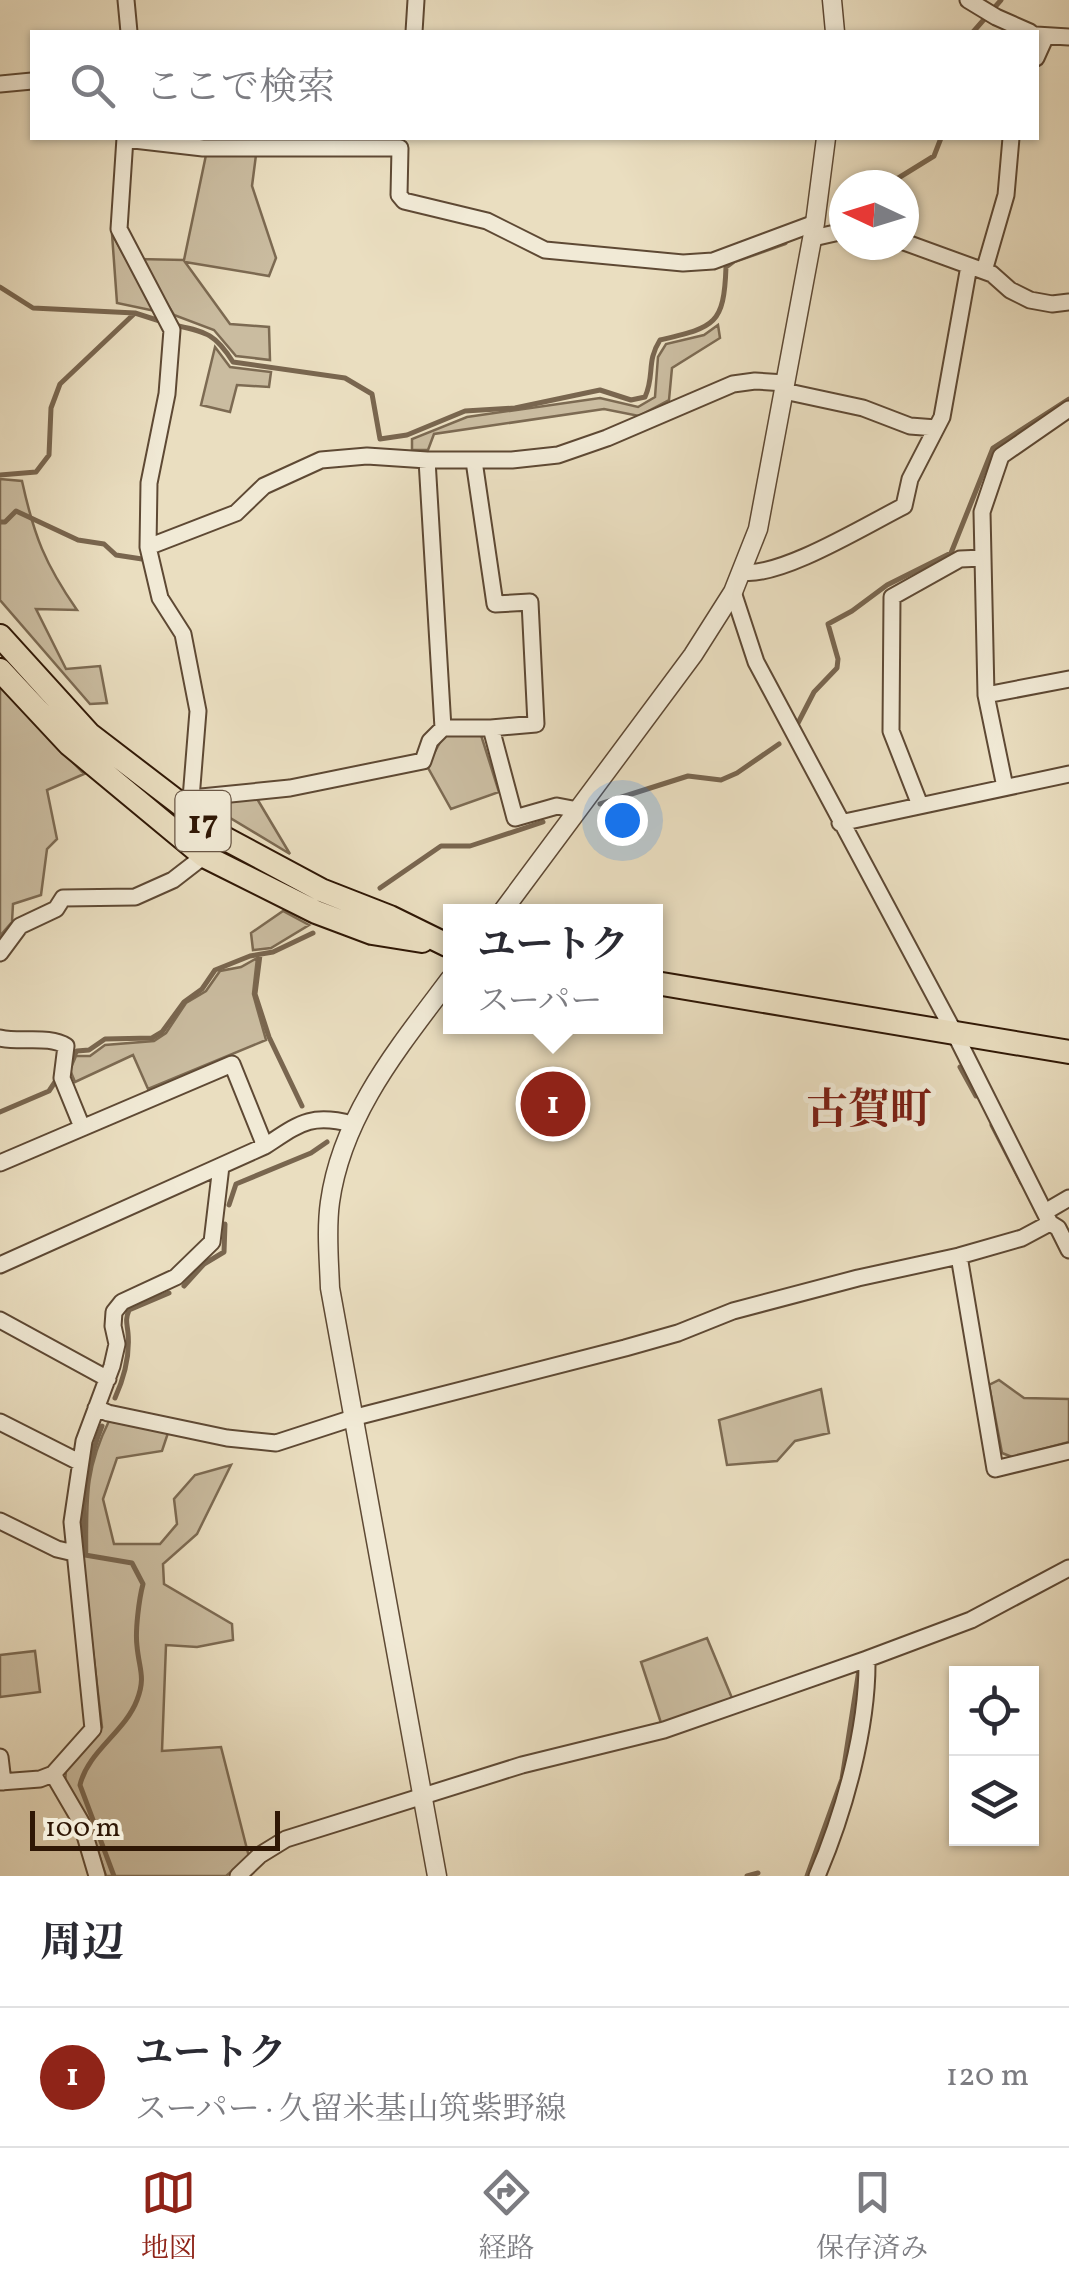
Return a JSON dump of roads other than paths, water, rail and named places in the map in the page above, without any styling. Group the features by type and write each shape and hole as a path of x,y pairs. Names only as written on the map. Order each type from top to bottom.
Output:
{"main road":[{"name":"17","path":"0,636 89,734 190,804 226,839 308,883 443,943"},
{"name":"17","path":"0,670 69,744 204,856 316,912 372,933 443,945"},
{"path":"663,984 1069,1052"}],"street":[{"path":"126,0 129,30"},
{"path":"414,30 416,0"},
{"path":"832,0 835,30"},
{"path":"980,6 1027,30"},
{"path":"1039,35 1069,37"},
{"path":"0,84 30,81"},
{"path":"125,140 119,230 168,324 167,394 148,483 148,547 160,598 182,634 198,711 190,804 423,760 430,741 443,728 536,724 530,602 495,604 474,461"},
{"path":"141,140 203,148 401,143 399,196 404,201 487,220 544,250 713,261 814,230 829,230"},
{"path":"508,904 693,655 743,572 758,529 814,230 826,140"},
{"path":"743,572 758,574 815,552 904,506 910,479 942,417 976,269 1006,194 1011,140"},
{"path":"919,248 976,269 1030,300 1069,302 1069,294"},
{"path":"148,547 236,513 264,486 322,460 366,456 474,461 558,454 607,438 733,384 755,381 784,387 910,426 936,428"},
{"path":"1005,787 986,695 982,512 1001,456 1069,409"},
{"path":"427,460 443,728"},
{"path":"920,805 892,730 892,597 960,559 984,558"},
{"path":"733,592 756,662 954,1032 1047,1217 1058,1228 1069,1250"},
{"path":"986,695 1069,679"},
{"path":"492,728 515,818 558,806 578,810"},
{"path":"840,823 1069,774"},
{"path":"0,952 20,926 56,909 63,898 135,897 173,880 204,856"},
{"path":"437,1876 330,1288 328,1242 338,1163 352,1124 368,1093 443,989"},
{"path":"0,1038 62,1042 66,1046 62,1078 82,1128"},
{"path":"0,1162 232,1064 264,1146"},
{"path":"0,1265 264,1146 313,1118 352,1124"},
{"path":"0,1757 1,1782 40,1779 53,1774 93,1729 72,1522 79,1462 117,1344 112,1326 114,1312 122,1302 176,1276 212,1242 221,1166"},
{"path":"96,1408 108,1414 226,1438 276,1443 356,1418 643,1343 732,1311 1022,1238 1069,1198"},
{"path":"959,1256 994,1469 1069,1451"},
{"path":"0,1320 108,1379"},
{"path":"0,1422 79,1462"},
{"path":"0,1521 57,1550 74,1554"},
{"path":"238,1876 260,1855 286,1839 522,1764 664,1730 971,1620 1069,1568"},
{"path":"817,1876 848,1783 867,1681 867,1659"},
{"path":"53,1774 82,1822 97,1876"}],"waterway":[{"path":"975,30 1001,0"},
{"path":"911,170 934,156 940,140"},
{"path":"174,325 209,335 233,362 345,378 372,394 380,439 407,435 465,411 515,408 600,390 631,400 645,397 660,340 704,327 718,313 726,267 785,243"},
{"path":"0,287 33,308 135,313"},
{"path":"0,475 36,472 49,455 51,408 60,384 135,313 163,322"},
{"path":"798,723 814,692 837,668 828,624 887,585 951,553 993,448 1069,399"},
{"path":"0,522 16,511 78,540 104,544 116,555 142,559"},
{"path":"600,804 688,776 721,780 779,744"},
{"path":"380,888 441,846 470,846 543,822"},
{"path":"69,1062 77,1051 89,1050 105,1039 152,1038 162,1032 184,1002 202,989 215,970 273,952 313,933"},
{"path":"260,955 255,994 269,1037 302,1106"},
{"path":"960,1067 976,1096"},
{"path":"0,1112 49,1091 57,1079"},
{"path":"992,1125 1022,1183"},
{"path":"229,1205 236,1184 311,1153 327,1142"},
{"path":"184,1286 204,1264 224,1252 225,1224"},
{"path":"115,1398 127,1358 129,1310 169,1293"},
{"path":"102,1426 86,1489 85,1555 132,1563 143,1584 137,1632 140,1692 124,1722 91,1762 80,1785 114,1876"},
{"path":"807,1876 842,1779 859,1670"},
{"path":"747,1876 758,1873"}],"place":[{"name":"ユートク","path":"553,1104"}],"district":[{"name":"古賀町","path":"869,1108"}]}
